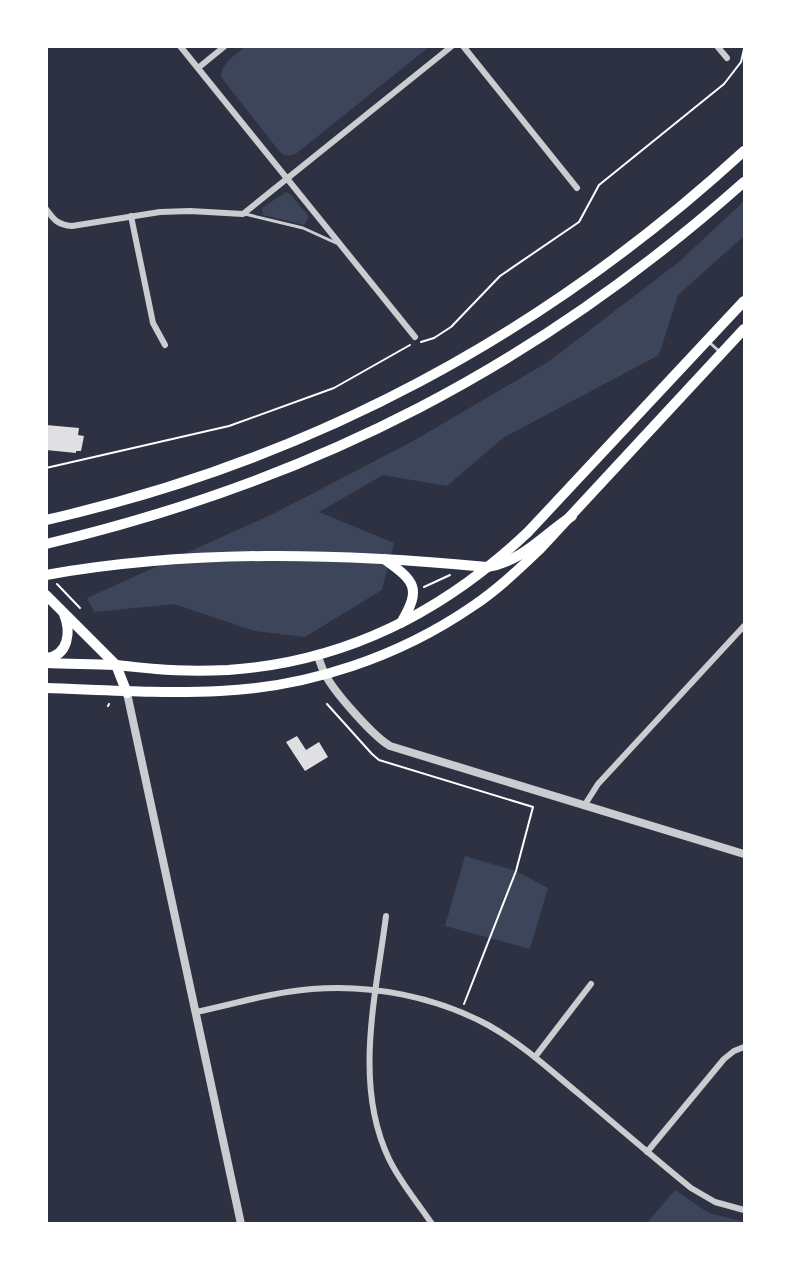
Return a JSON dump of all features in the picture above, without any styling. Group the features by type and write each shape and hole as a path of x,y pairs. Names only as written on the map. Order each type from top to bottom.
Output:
{"highway":[{"path":"46,520 139,496 251,459 355,415 438,373 513,329 595,274 678,210 744,151"},
{"path":"46,544 174,510 250,484 342,446 435,400 514,355 593,303 667,248 744,182"},
{"path":"46,663 116,665 157,670 253,668 318,656 362,641 401,622 455,592 487,567 539,520 744,301"},
{"path":"46,688 127,693 222,691 325,676 400,647 473,607 520,568 572,516 744,329"},
{"path":"51,578 88,568 189,558 316,556 487,567 506,563 519,556 572,516"},
{"path":"384,559 406,574 414,593 401,622"},
{"path":"46,595 116,665 127,693"},
{"path":"46,658 61,652 68,640 67,623 62,611"}],"street":[{"path":"180,46 415,342"},
{"path":"198,68 225,46"},
{"path":"46,208 54,220 63,225 72,226 131,216 190,211 243,214 452,46"},
{"path":"463,46 577,188"},
{"path":"717,46 727,58"},
{"path":"131,216 153,323 165,345"},
{"path":"584,806 598,784 744,626"},
{"path":"318,656 325,676 377,736 390,746 744,854"},
{"path":"127,693 241,1224"},
{"path":"386,916 369,1061 375,1118 390,1161 432,1224"},
{"path":"535,1057 591,984"},
{"path":"196,1012 283,993 346,988 405,995 460,1012 489,1026 535,1057 691,1188 722,1205 744,1210"},
{"path":"647,1152 724,1059 744,1047"}],"lane":[{"path":"243,214 303,228 338,244"},
{"path":"707,341 722,354"}],"path":[{"path":"46,468 229,426 334,388 415,342 434,338 451,327 500,276 579,222 599,185 724,84 741,62 744,49"},
{"path":"424,587 450,575"},
{"path":"51,578 80,608"},
{"path":"460,1012 516,871 533,807"}],"shaded area":[{"path":"245,47 429,47 297,153 288,156 279,151 221,77 226,63"},
{"path":"286,192 307,214 308,218 304,225 263,215 262,208"},
{"path":"744,201 744,236 678,295 659,355 503,438 447,486 383,475 319,512 394,543 382,590 305,637 254,631 174,604 94,612 87,598 275,513 413,441 548,362 680,261"},
{"path":"465,856 516,871 548,888 530,949 445,926"},
{"path":"675,1190 709,1213 741,1221 740,1224 647,1223"}],"building":[{"path":"46,425 79,428 78,435 84,436 81,451 76,451 76,453 46,450"},
{"path":"297,736 306,750 319,742 328,757 305,771 286,742"}]}
